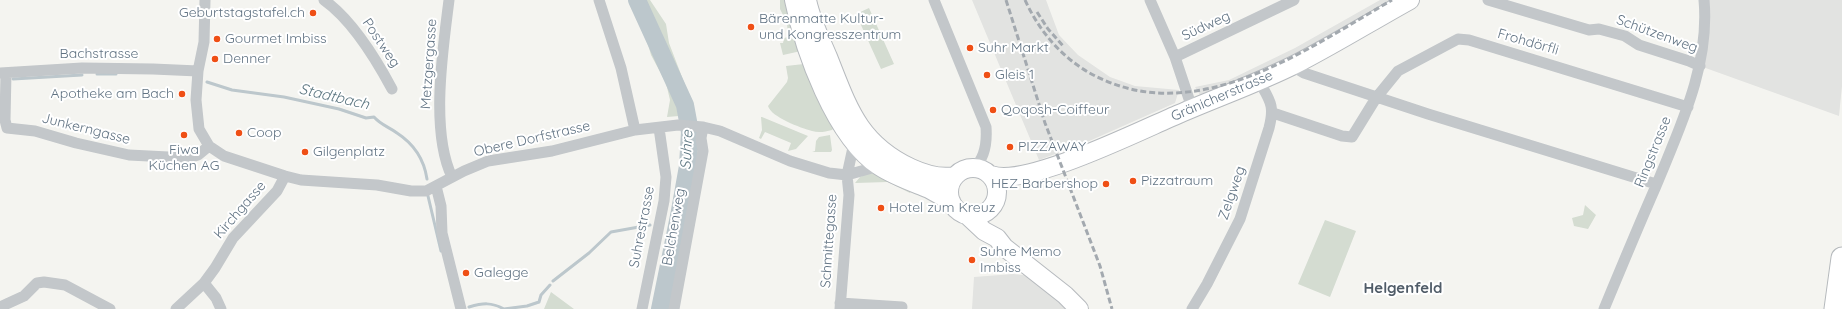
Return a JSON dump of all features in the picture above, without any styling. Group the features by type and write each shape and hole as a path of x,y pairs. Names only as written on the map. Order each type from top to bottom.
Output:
{"highway":[{"path":"1835,309 1842,258"}],"main road":[{"path":"794,0 809,56 842,125 854,143 879,166 951,201"},
{"path":"807,0 814,25 837,81 853,116 863,132 878,147 900,163 924,174 948,177 955,176"},
{"name":"Gränicherstrasse","path":"991,175 998,177 1026,174 1108,146 1192,108 1259,82 1296,64 1410,0"},
{"path":"997,238 984,231 968,216 956,209 951,201 949,188 955,176 963,170 974,168 982,169 991,175 997,187 992,225 997,238 1004,247 1065,295 1079,309"},
{"name":"Gränicherstrasse","path":"994,203 1026,174"},
{"path":"968,216 983,214 994,203"}],"street":[{"name":"Obere Dorfstrasse","path":"205,0 204,42 198,71 196,100 199,130 209,146 224,156 285,176 301,180 377,185 411,191 426,191 452,177 488,161 552,151 635,130 678,125 720,131 810,168 829,173 847,175"},
{"name":"Postweg","path":"324,0 336,8 350,24 392,89"},
{"name":"Metzgergasse","path":"449,0 440,82 443,144 448,169 452,177"},
{"path":"599,0 621,68 635,130"},
{"path":"934,0 986,127 985,148 981,158 974,168"},
{"path":"1150,0 1175,57 1192,108"},
{"name":"Südweg","path":"1175,57 1278,4 1294,0"},
{"name":"Schützenweg","path":"1488,0 1589,30 1599,29 1625,36 1639,45 1689,60 1700,66"},
{"name":"Ringstrasse","path":"1604,309 1688,107 1700,66 1705,30 1704,0"},
{"name":"Frohdörfli","path":"1273,113 1342,136 1352,137 1376,98 1398,70 1458,39 1469,40 1688,107"},
{"path":"1296,64 1299,70 1304,73 1376,98 1656,184"},
{"name":"Bachstrasse","path":"3,74 82,68 198,71"},
{"name":"Junkerngasse","path":"3,74 4,131 35,131 76,144 129,155 188,158 198,156 209,146"},
{"path":"1259,82 1268,97 1273,113"},
{"name":"Zelgweg","path":"1192,309 1210,279 1240,219 1273,113"},
{"name":"Belchenweg","path":"674,309 703,151 700,127"},
{"name":"Suhrestrasse","path":"642,309 664,201 666,177 664,154 659,128"},
{"path":"847,175 852,160 854,143"},
{"path":"847,175 879,166"},
{"name":"Schmittegasse","path":"840,306 849,195 847,175"},
{"name":"Kirchgasse","path":"176,309 204,283 233,238 276,192 285,176"},
{"path":"436,186 441,206 442,233 461,309"},
{"path":"0,307 24,296 37,283 44,282 65,285 110,309"},
{"path":"204,283 216,298 221,309"},
{"path":"840,306 902,307"}],"shaded area":[{"path":"630,0 650,0 666,24 669,43 692,103 694,117 667,117 670,100 666,83 651,55 641,20"},
{"path":"780,0 786,0 801,51 783,55 780,43 783,43 784,38 788,37 787,23 780,9"},
{"path":"972,0 1046,0 1059,35 1078,55 1110,77 1135,86 1179,90 1175,103 1087,142 1039,160"},
{"path":"1380,0 1397,0 1299,56 1237,85 1200,95 1195,87 1229,80 1295,48"},
{"path":"1704,0 1842,0 1842,86 1839,116 1700,66"},
{"path":"869,8 894,64 881,69 856,14"},
{"path":"804,64 834,128 832,130 817,132 787,122 770,110 768,106 787,82 788,78 786,66"},
{"path":"761,117 808,136 796,149 788,151 791,143 765,132 761,139 759,138 762,130"},
{"path":"830,135 831,152 812,152 815,151 816,141 819,137"},
{"path":"871,172 911,191 910,193 888,182 855,183 860,177"},
{"path":"1585,205 1596,215 1588,229 1574,226 1572,218 1583,215"},
{"path":"1325,220 1356,231 1330,297 1298,284"},
{"path":"1013,274 1042,277 1079,309 972,309 974,277"},
{"path":"551,292 574,309 544,309"}],"waterway":[{"name":"Suhre","path":"637,0 685,105 690,132 688,166 660,309"},
{"name":"Stadtbach","path":"97,74 116,74"},
{"name":"Stadtbach","path":"13,79 82,75"},
{"name":"Stadtbach","path":"207,82 232,90 284,97 339,109 366,118 374,117 379,122 403,137 413,147 421,159 427,179"},
{"name":"Stadtbach","path":"428,196 441,251"},
{"path":"553,281 589,253 611,232 650,225"},
{"path":"504,309 527,306 539,302 541,295 550,285"},
{"path":"469,307 487,304 495,305 504,309"}],"railway":[{"path":"1006,0 1045,123 1100,266 1112,309"},
{"path":"1025,0 1039,25 1057,48 1091,74 1104,80 1141,91 1179,93 1217,87 1254,74 1291,58 1392,0"},
{"path":"1037,12 1048,29 1064,47"}],"place":[{"name":"Geburtstagstafel.ch","path":"313,13"},
{"name":"Bärenmatte Kultur- und Kongresszentrum","path":"751,27"},
{"name":"Gourmet Imbiss","path":"217,39"},
{"name":"Suhr Markt","path":"970,48"},
{"name":"Denner","path":"215,59"},
{"name":"Gleis 1","path":"987,75"},
{"name":"Apotheke am Bach","path":"182,94"},
{"name":"Qoqosh-Coiffeur","path":"993,110"},
{"name":"Coop","path":"239,133"},
{"name":"Fiwa Küchen AG","path":"184,135"},
{"name":"PIZZAWAY","path":"1010,147"},
{"name":"Gilgenplatz","path":"305,152"},
{"name":"Pizzatraum","path":"1133,181"},
{"name":"HEZ Barbershop","path":"1106,184"},
{"name":"Hotel zum Kreuz","path":"881,208"},
{"name":"Suhre Memo Imbiss","path":"972,260"},
{"name":"Galegge","path":"466,273"}],"district":[{"name":"Helgenfeld","path":"1403,288"}]}
